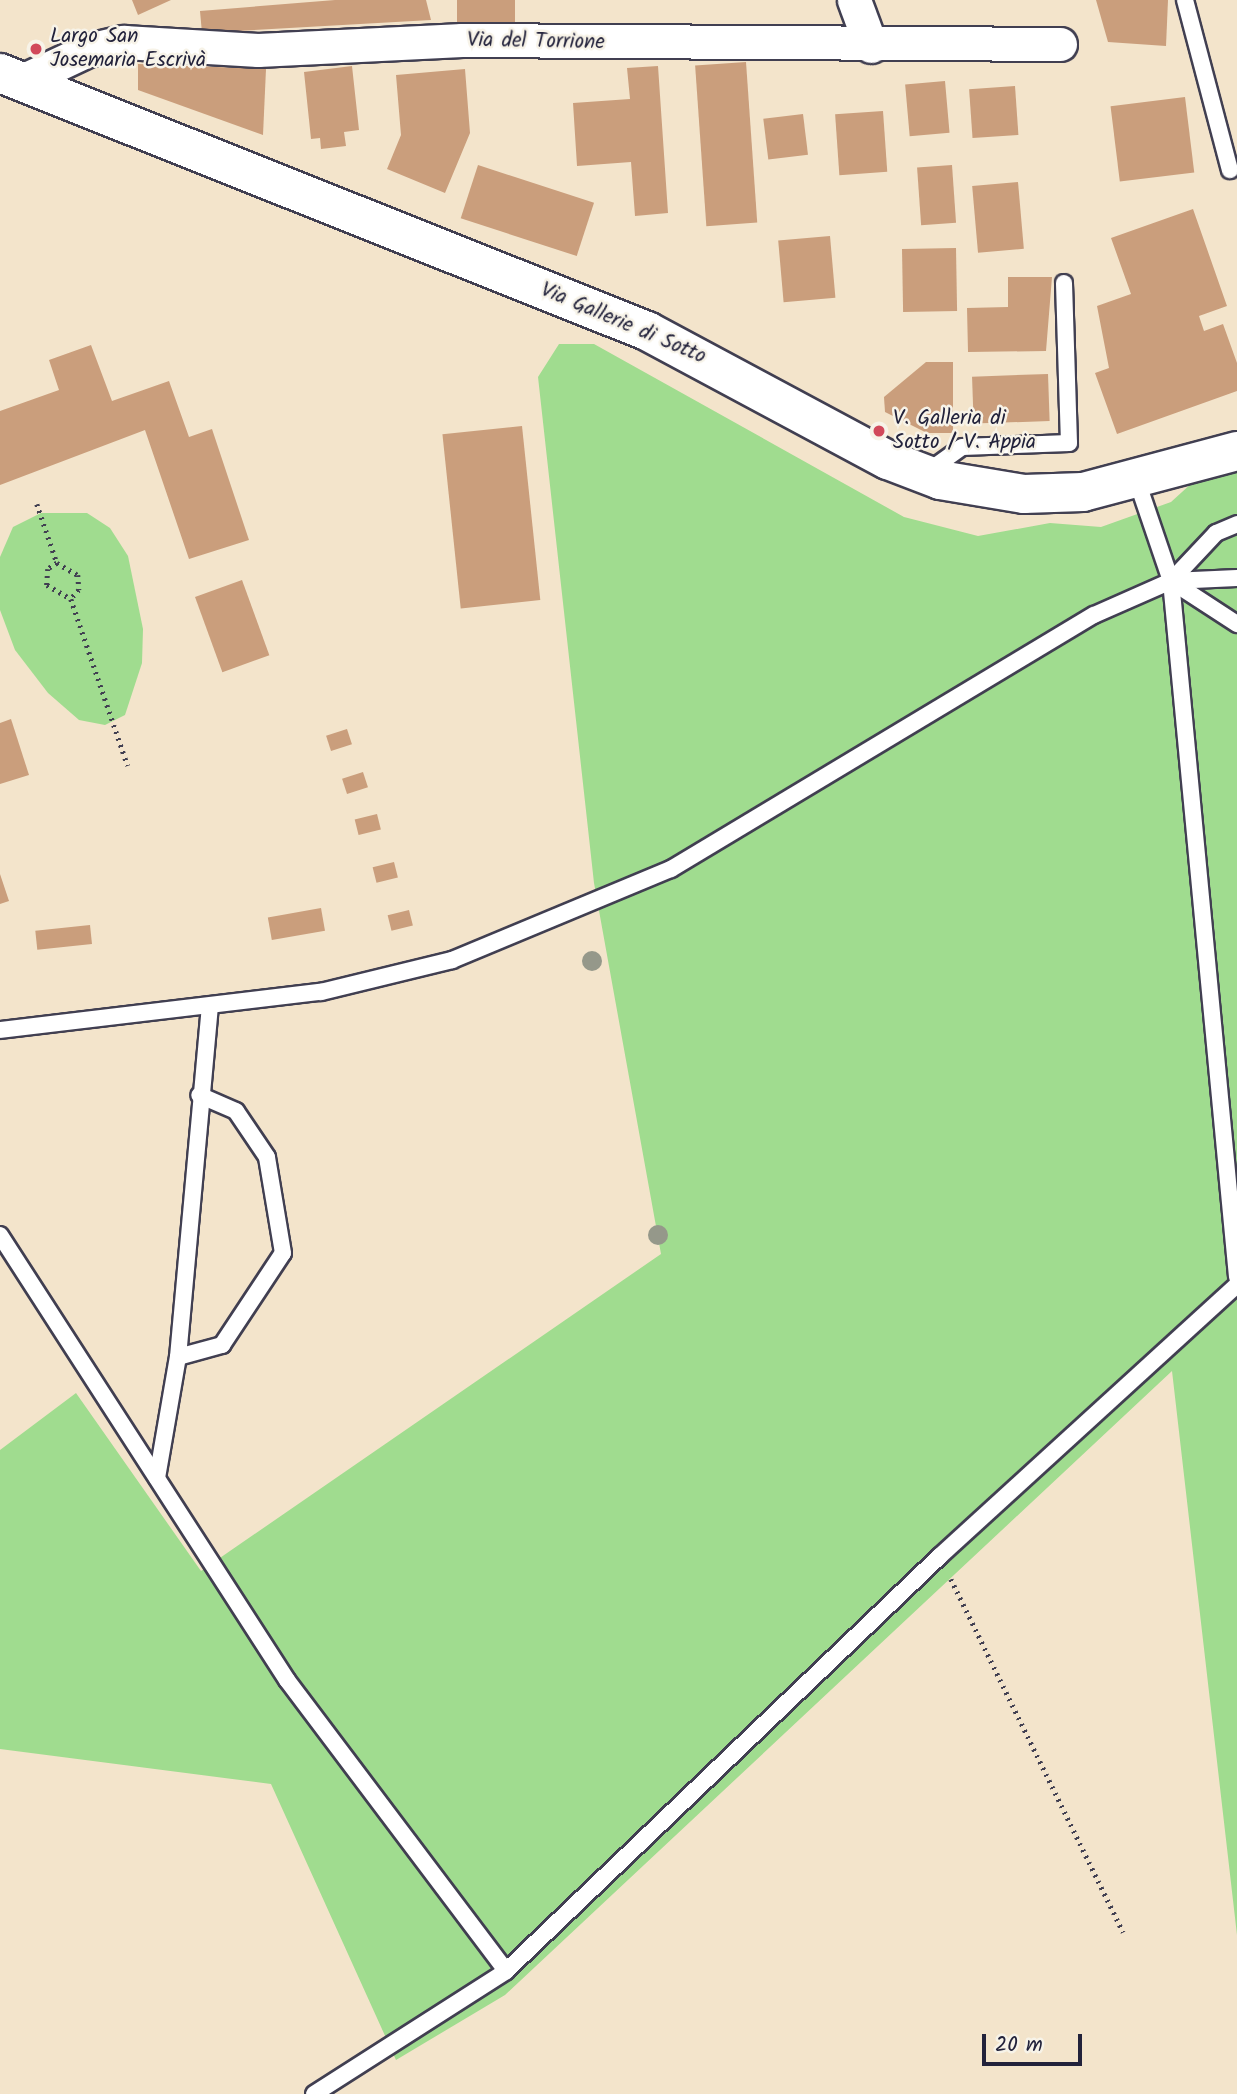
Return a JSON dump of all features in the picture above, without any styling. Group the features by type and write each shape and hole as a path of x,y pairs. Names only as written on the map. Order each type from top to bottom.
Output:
{"main road":[{"name":"Via Gallerie di Sotto","path":"11,77 647,331 924,475 1024,495 1137,481 1233,452"}],"street":[{"path":"854,0 871,46"},
{"name":"Via del Torrione","path":"11,77 88,50 124,42 231,50 462,40 871,46 1060,44"}],"lane":[{"path":"1185,0 1230,170"},
{"path":"924,475 962,447 1069,443 1064,283"},
{"path":"1137,481 1171,581 1237,1277"},
{"path":"1171,581 1216,533 1237,524"},
{"path":"0,1030 321,992 452,960 601,903 671,869 1094,615 1171,581 1237,578"},
{"path":"1171,581 1237,624"},
{"path":"157,1478 178,1357 199,1095 210,1006"},
{"path":"178,1357 222,1345 258,1300 283,1253 267,1157 236,1111 199,1095"},
{"path":"0,1235 287,1680 506,1971"},
{"path":"311,2093 506,1971 940,1556 1237,1285"}],"path":[{"path":"37,504 57,563 78,575 79,590 71,598"},
{"path":"57,563 48,569 47,585 71,598 128,766"},
{"path":"940,1556 1123,1932"}],"green space":[{"path":"559,344 594,344 904,517 978,536 1050,523 1101,527 1171,502 1193,482 1237,470 1237,1935 1172,1371 505,1995 396,2060 271,1784 0,1749 0,1450 76,1393 201,1571 661,1254 594,883 538,377"},
{"path":"41,513 87,513 110,528 128,556 143,629 142,663 125,715 105,725 79,720 48,693 15,650 0,610 0,557 13,527"}],"building":[{"path":"132,0 171,0 138,15"},
{"path":"335,0 426,0 431,20 202,33 200,11"},
{"path":"457,0 515,0 515,31 457,31"},
{"path":"1096,0 1168,0 1166,46 1108,42"},
{"path":"746,62 757,223 706,226 695,66"},
{"path":"138,64 266,69 263,135 138,90"},
{"path":"352,66 359,130 344,132 346,146 321,149 320,138 311,139 304,72"},
{"path":"658,66 668,213 635,216 631,162 577,166 573,103 630,99 627,68"},
{"path":"465,69 470,133 445,193 387,169 401,135 396,75"},
{"path":"945,81 950,133 910,136 905,84"},
{"path":"1015,86 1018,135 973,138 969,89"},
{"path":"1185,97 1194,172 1120,182 1111,106"},
{"path":"883,111 887,172 839,175 835,114"},
{"path":"803,114 808,155 768,160 763,119"},
{"path":"478,165 594,203 577,256 461,218"},
{"path":"952,165 956,223 921,225 917,167"},
{"path":"1018,182 1024,249 978,253 972,186"},
{"path":"1193,209 1227,306 1199,316 1204,331 1223,324 1237,363 1237,391 1117,434 1095,373 1109,368 1097,306 1131,294 1111,238"},
{"path":"830,236 835,298 784,302 778,241"},
{"path":"956,248 957,311 903,312 902,249"},
{"path":"1008,277 1052,277 1046,351 968,352 967,308 1008,307"},
{"path":"91,345 112,401 169,381 189,437 212,429 249,540 189,559 145,430 0,485 0,411 59,390 49,360"},
{"path":"926,362 953,362 953,433 927,433 885,412 884,397"},
{"path":"1048,374 1050,421 974,424 972,377"},
{"path":"522,426 540,600 461,608 442,434"},
{"path":"242,580 269,655 222,672 195,597"},
{"path":"11,719 29,775 0,784 0,723"},
{"path":"347,729 352,744 331,751 326,736"},
{"path":"363,772 368,787 347,794 342,779"},
{"path":"377,814 381,830 359,835 355,820"},
{"path":"394,862 398,878 377,883 373,867"},
{"path":"0,874 9,901 0,904"},
{"path":"321,908 325,931 272,940 268,917"},
{"path":"409,910 413,926 392,931 388,915"},
{"path":"90,925 92,944 37,950 35,931"}],"place":[{"name":"Largo San Josemaria Escrivà","path":"36,49"},
{"name":"V. Galleria di Sotto / V. Appia","path":"879,431"}]}
